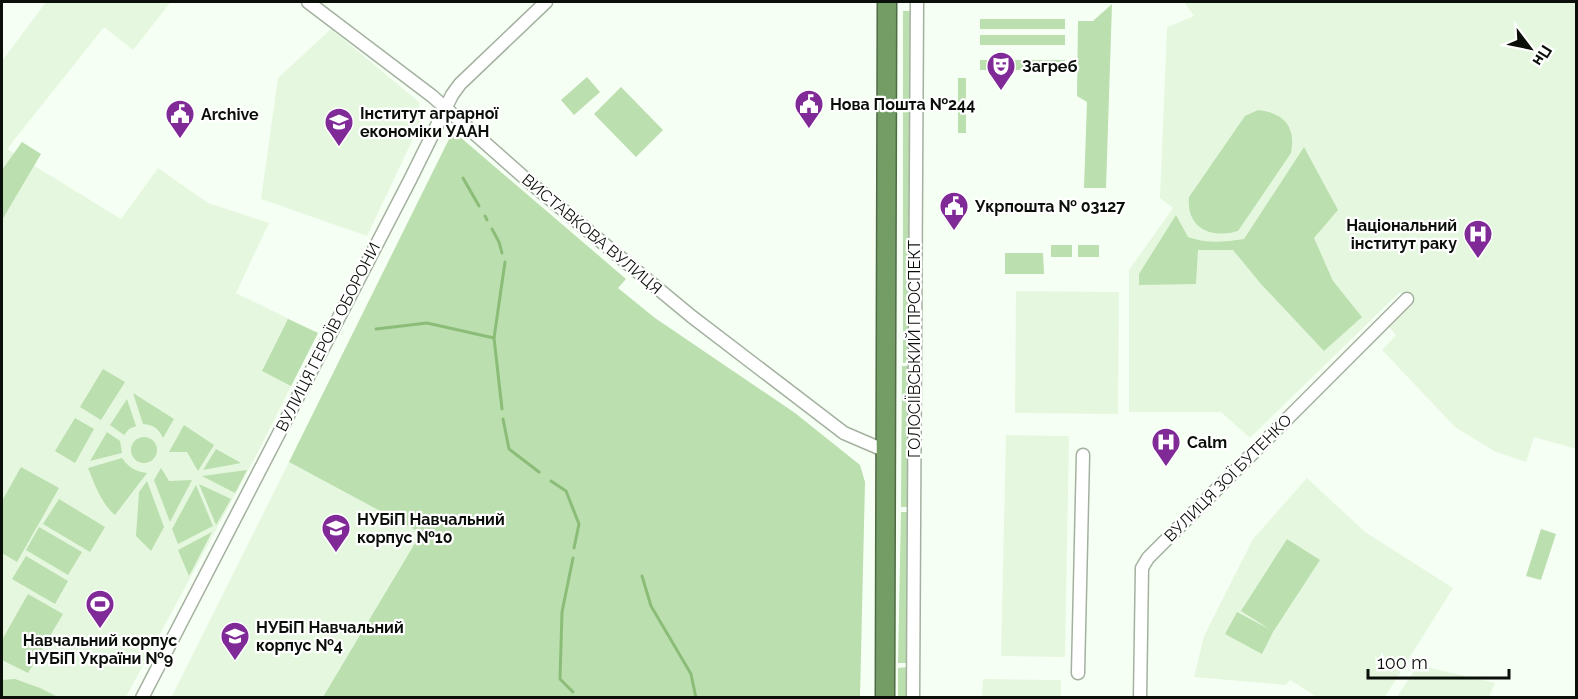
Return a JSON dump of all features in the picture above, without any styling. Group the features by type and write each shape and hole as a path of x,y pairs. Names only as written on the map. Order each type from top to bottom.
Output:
{"highway":[{"name":"ГОЛОСІЇВСЬКИЙ ПРОСПЕКТ","path":"885,698 887,2"}],"street":[{"name":"ВИСТАВКОВА ВУЛИЦЯ","path":"308,2 445,107 691,316 844,433 886,451"},
{"name":"ВУЛИЦЯ ГЕРОЇВ ОБОРОНИ","path":"142,698 410,180 445,107 460,84 546,2"},
{"name":"ГОЛОСІЇВСЬКИЙ ПРОСПЕКТ","path":"913,698 917,2"},
{"name":"ВУЛИЦЯ ЗОЇ БУТЕНКО","path":"1140,698 1142,568 1148,558 1407,299"},
{"path":"1078,673 1083,455"}],"shaded area":[{"path":"46,2 171,2 133,50 104,27 7,149 121,219 158,168 208,203 269,223 236,293 318,333 258,452 126,697 2,697 2,61"},
{"path":"1184,2 1576,2 1576,449 1534,437 1526,462 1494,451 1455,427 1382,350 1396,335 1387,325 1410,302 1400,292 1250,438 1221,412 1129,412 1129,270 1173,208 1160,198 1167,27 1194,16"},
{"name":"Інститут аграрної економіки УААН","path":"331,29 419,102 421,122 367,236 261,199 278,78"},
{"path":"1016,291 1119,292 1118,414 1015,413"},
{"path":"1006,435 1069,436 1065,657 1001,656"},
{"path":"289,462 421,533 323,697 171,698"},
{"path":"1307,478 1365,532 1453,588 1385,697 1317,697 1290,680 1286,685 1194,677 1204,636 1253,539"},
{"path":"1418,665 1495,683 1489,697 1397,697"},
{"path":"983,679 1061,680 1061,697 982,697"}],"green space":[{"path":"1112,4 1106,188 1084,188 1087,102 1077,96 1078,21 1093,21"},
{"path":"903,11 912,11 911,362 903,363"},
{"path":"980,19 1065,19 1065,29 980,29"},
{"path":"980,35 1065,35 1065,45 980,45"},
{"path":"980,60 1065,60 1065,70 980,70"},
{"path":"587,77 600,92 574,115 561,100"},
{"path":"958,78 966,78 966,133 958,133"},
{"path":"621,87 663,130 636,157 594,114"},
{"path":"1258,110 1275,114 1286,122 1292,135 1291,153 1238,231 1219,233 1202,229 1192,217 1189,197 1245,116"},
{"path":"453,131 626,279 618,288 655,318 795,413 860,465 865,482 860,697 323,697 421,533 289,462"},
{"path":"22,142 41,154 2,220 2,170"},
{"path":"1304,147 1338,210 1314,238 1333,281 1362,317 1324,351 1261,284 1233,250 1198,250 1196,284 1139,285 1139,274 1176,215 1188,237 1216,242 1244,239"},
{"path":"1051,245 1072,245 1072,257 1051,257"},
{"path":"1078,245 1099,245 1099,257 1078,257"},
{"path":"1005,253 1043,253 1044,274 1005,274"},
{"path":"288,319 318,333 291,386 262,371"},
{"path":"902,366 910,366 909,507 901,507"},
{"path":"103,369 125,382 101,420 80,407"},
{"path":"133,393 174,419 163,438 155,428 143,424"},
{"path":"127,399 136,426 124,435 110,425"},
{"path":"75,418 94,429 75,463 55,451"},
{"path":"184,425 214,445 198,471 187,452 169,452"},
{"path":"107,432 120,441 122,453 90,461"},
{"path":"144,437 153,441 157,450 153,459 144,463 135,459 131,450 135,441"},
{"path":"216,449 241,463 203,470"},
{"path":"122,458 133,468 147,473 115,515 102,499 88,468"},
{"path":"21,467 59,488 17,562 2,553 2,501"},
{"path":"161,468 169,481 192,480 170,522 154,480"},
{"path":"247,470 235,493 202,476"},
{"path":"147,481 164,527 151,551 136,536 139,492"},
{"path":"199,484 231,499 216,525"},
{"path":"196,485 213,526 178,544 172,529"},
{"path":"59,499 105,527 90,552 43,524"},
{"path":"901,512 909,512 909,663 898,663"},
{"path":"39,527 82,552 68,575 26,550"},
{"path":"1541,529 1556,534 1541,580 1526,576"},
{"path":"212,532 189,576 178,550"},
{"path":"1287,539 1320,560 1273,632 1262,654 1225,634 1237,612 1271,630 1241,611"},
{"path":"26,556 68,581 55,604 12,579"},
{"path":"28,594 63,614 28,673 2,660 2,640"},
{"path":"908,667 908,697 898,697 898,668"},
{"path":"15,679 58,697 2,697 2,680"}],"waterway":[{"path":"463,178 479,206"},
{"path":"485,216 487,220"},
{"path":"492,229 502,253"},
{"path":"502,409 494,338 505,262"},
{"path":"376,329 427,323 494,338"},
{"path":"503,419 509,449 539,472"},
{"path":"551,481 566,491 579,524 574,548"},
{"path":"573,558 562,612 560,679 573,692"},
{"path":"642,576 651,606 691,674 696,698"}],"place":[{"name":"Загреб","path":"1001,92"},
{"name":"Нова Пошта №244","path":"809,130"},
{"name":"Archive","path":"180,140"},
{"name":"Інститут аграрної економіки УААН","path":"339,148"},
{"name":"Укрпошта № 03127","path":"954,232"},
{"name":"Національний інститут раку","path":"1478,260"},
{"name":"Calm","path":"1166,468"},
{"name":"НУБіП Навчальний корпус №10","path":"336,554"},
{"name":"Навчальний корпус НУБіП України №9","path":"100,630"},
{"name":"НУБіП Навчальний корпус №4","path":"235,662"}]}
